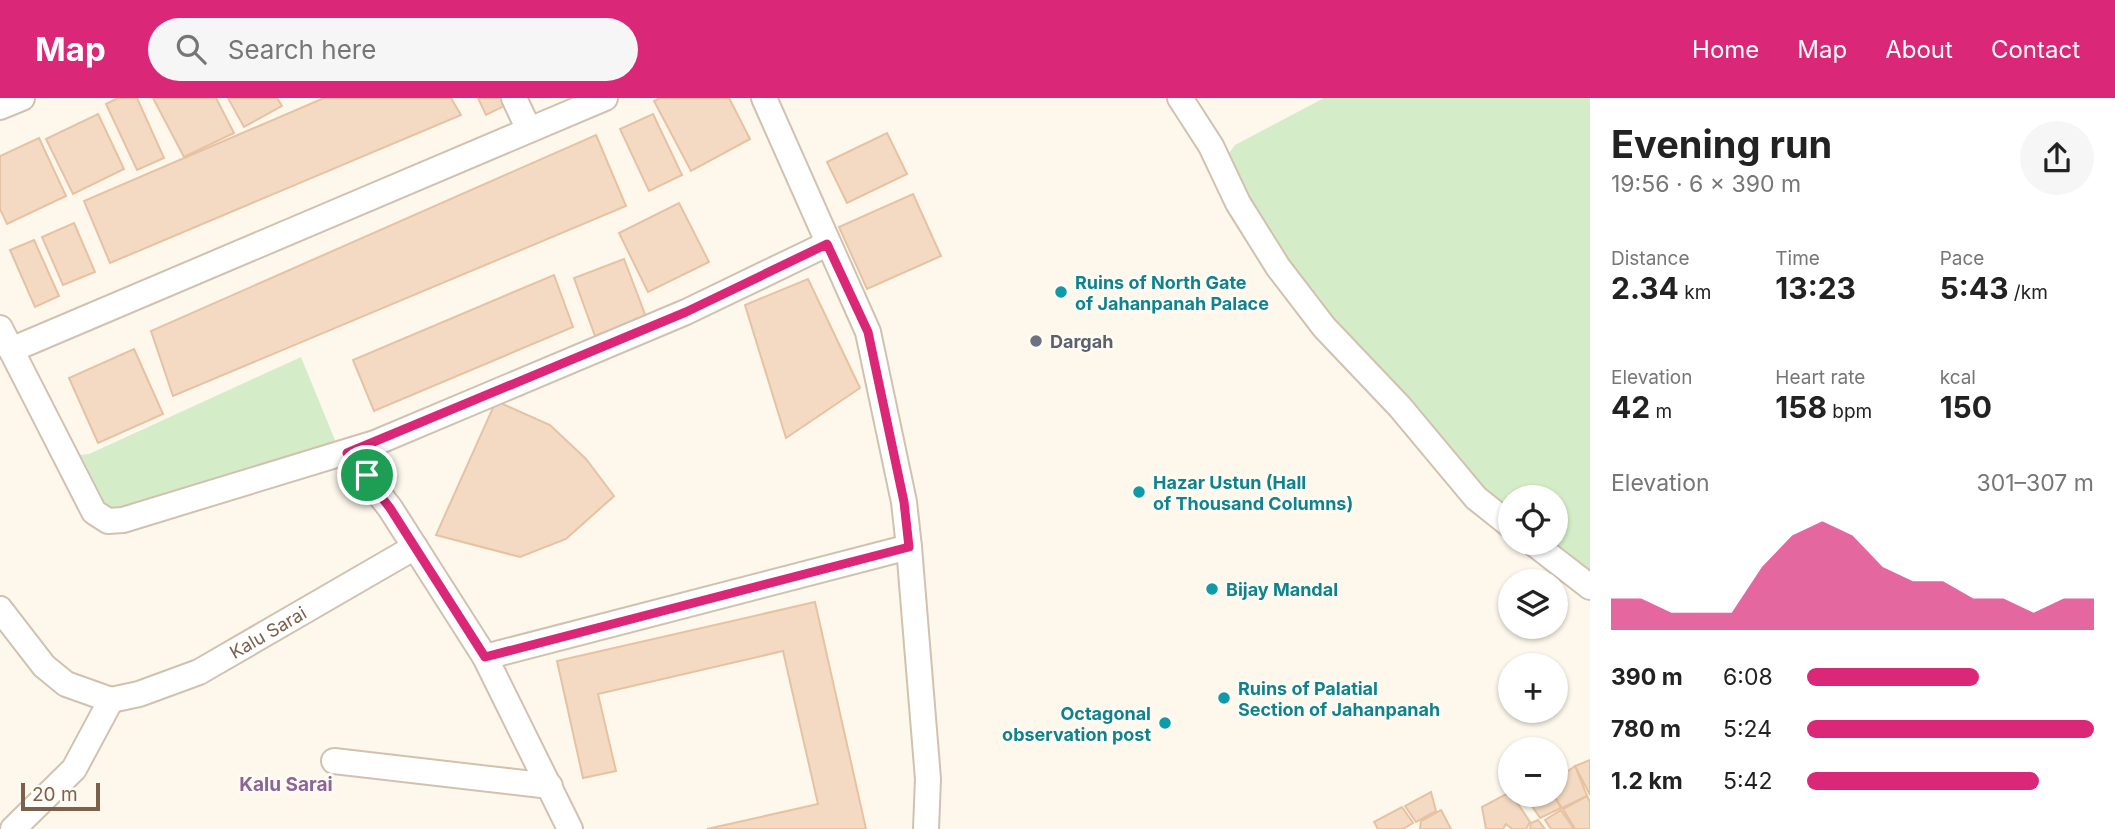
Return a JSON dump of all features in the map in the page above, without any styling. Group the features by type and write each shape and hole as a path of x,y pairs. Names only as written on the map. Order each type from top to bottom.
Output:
{"street":[{"path":"0,107 22,98"},
{"path":"514,98 529,130"},
{"path":"605,98 6,339 94,512 108,521 136,517 347,453 686,312 827,244"},
{"path":"764,98 868,332 904,502 928,779 926,829"},
{"path":"1180,98 1211,146 1251,224 1278,267 1324,327 1400,407 1476,498 1498,515"},
{"path":"347,453 367,475 485,657 570,829"},
{"name":"Kalu Sarai","path":"111,701 139,694 199,672 415,547"},
{"path":"485,657 909,547"},
{"path":"1549,555 1590,587"},
{"path":"0,609 44,666 66,684 111,701 74,769 13,829"},
{"path":"334,761 550,786"}],"green space":[{"path":"1324,98 1590,98 1590,588 1547,555 1568,555 1568,485 1498,485 1498,512 1324,327 1220,165 1235,145"},
{"path":"301,357 337,445 120,509 101,507 77,455 89,454"}],"building":[{"path":"118,98 137,98 164,158 137,170 106,104"},
{"path":"153,98 216,98 234,133 184,157"},
{"path":"228,98 277,98 282,106 244,127"},
{"path":"324,98 451,98 461,115 110,263 84,201"},
{"path":"478,98 510,98 512,102 486,115"},
{"path":"660,98 729,98 750,139 691,171 654,101"},
{"path":"98,114 124,169 73,194 46,139"},
{"path":"653,114 682,175 649,191 620,129"},
{"path":"887,133 907,174 847,203 827,162"},
{"path":"596,135 626,206 173,396 151,331"},
{"path":"39,138 66,196 7,224 0,209 0,156"},
{"path":"913,194 941,256 867,289 839,227"},
{"path":"679,203 709,262 648,292 619,233"},
{"path":"74,223 95,272 63,285 42,237"},
{"path":"34,240 59,296 35,307 10,250"},
{"path":"624,259 646,317 595,336 574,278"},
{"path":"554,275 573,327 374,411 353,360"},
{"path":"808,279 860,388 786,438 745,305"},
{"path":"134,349 163,414 98,443 69,378"},
{"path":"496,401 550,425 586,459 614,496 566,539 520,557 436,535"},
{"path":"815,602 866,829 707,829 818,804 783,651 598,694 616,771 583,778 557,661"},
{"path":"1590,760 1590,795 1575,766"},
{"path":"1575,766 1587,796 1568,805 1568,771"},
{"path":"1431,792 1436,811 1416,822 1405,806"},
{"path":"1587,796 1590,802 1590,829 1575,829 1563,809"},
{"path":"1498,798 1498,807 1520,807 1530,822 1526,829 1512,829 1506,824 1503,829 1486,829 1482,807"},
{"path":"1402,807 1413,823 1403,829 1378,829 1374,822"},
{"path":"1533,807 1561,808 1540,818"},
{"path":"1441,810 1451,829 1420,829 1421,821"},
{"path":"1561,810 1574,829 1551,829 1545,820"},
{"path":"1538,820 1545,829 1530,829 1531,823"}],"place":[{"name":"Ruins of North Gate of Jahanpanah Palace","path":"1061,292"},
{"name":"Dargah","path":"1036,341"},
{"name":"Hazar Ustun (Hall of Thousand Columns)","path":"1139,492"},
{"name":"Bijay Mandal","path":"1212,589"},
{"name":"Ruins of Palatial Section of Jahanpanah","path":"1224,698"},
{"name":"Octagonal observation post","path":"1165,723"}],"district":[{"name":"Kalu Sarai","path":"286,784"}],"route":[{"path":"827,244 868,332 904,502 909,547 485,657 367,475 347,453 686,312 827,244"}]}
